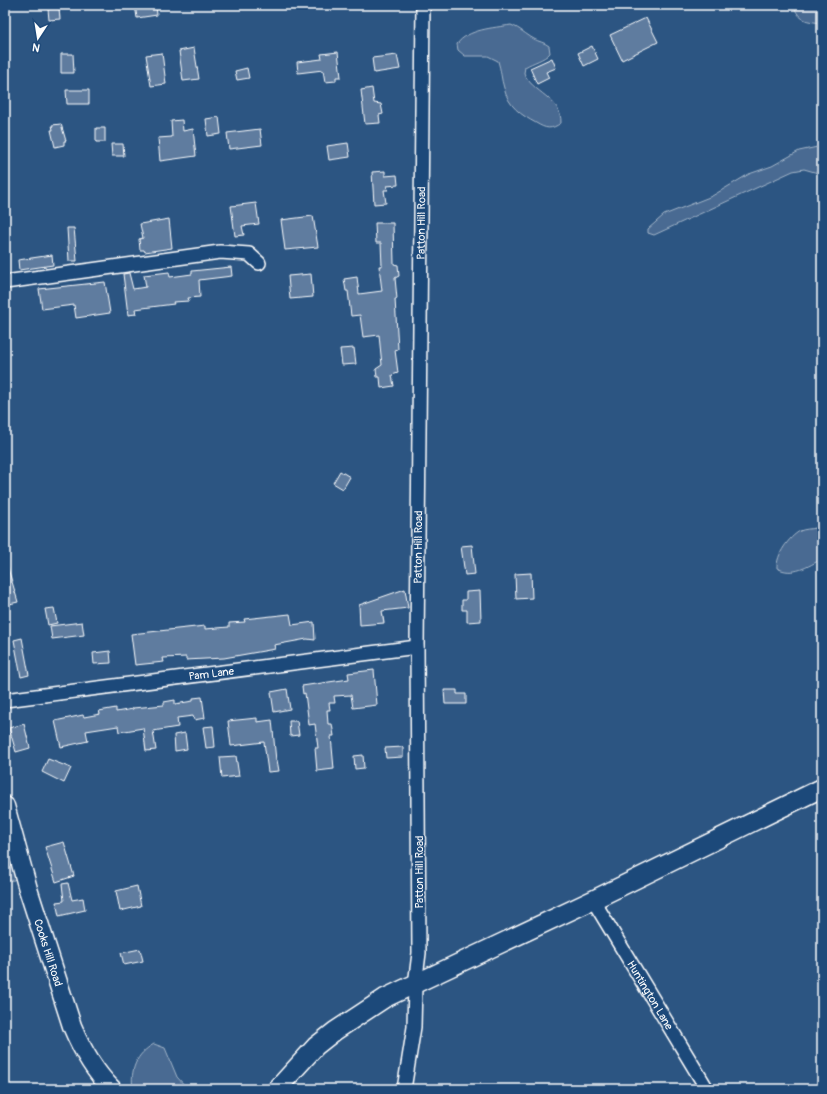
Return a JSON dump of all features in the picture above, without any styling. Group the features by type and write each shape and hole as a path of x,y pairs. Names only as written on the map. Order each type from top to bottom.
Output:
{"main road":[{"path":"277,1089 316,1046 335,1031 385,998 593,900 822,788"},
{"name":"Cooks Hill Road","path":"5,806 28,889 72,1026 80,1046 91,1065 112,1089"}],"street":[{"name":"Patton Hill Road","path":"404,1089 415,1016 415,985 419,953 417,647 423,5"},
{"path":"5,282 220,252 249,254 258,263"},
{"name":"Pam Lane","path":"5,700 417,647"},
{"name":"Huntington Lane","path":"593,900 707,1089"}],"shaded area":[{"path":"793,5 822,5 822,23 807,21 798,14"},
{"path":"511,25 549,46 550,53 542,59 525,67 524,73 533,86 552,101 557,107 560,114 561,123 554,127 548,128 530,120 512,105 503,85 498,61 488,56 465,56 458,50 457,44 462,39 474,32"},
{"path":"822,146 822,183 818,173 804,169 793,171 654,235 648,233 648,229 664,215 712,196 749,174 772,166 799,151"},
{"path":"816,528 822,530 822,559 795,571 777,568 777,563 781,552 792,537 802,530"},
{"path":"5,858 15,864 17,877 14,880 5,881"},
{"path":"154,1044 165,1048 177,1077 188,1089 133,1089 132,1075 136,1063 143,1053"}],"building":[{"path":"135,5 156,5 157,15 137,18"},
{"path":"59,8 60,19 49,20 48,9"},
{"path":"646,18 658,42 622,60 610,35"},
{"path":"592,46 598,59 584,66 578,53"},
{"path":"194,48 199,79 183,81 179,51"},
{"path":"338,52 341,77 336,77 336,81 325,82 323,70 298,73 297,62 322,59 321,54"},
{"path":"162,53 166,84 151,86 146,55"},
{"path":"61,54 73,54 74,73 61,73"},
{"path":"397,55 400,69 374,73 372,58"},
{"path":"552,58 556,68 546,72 549,78 537,84 530,68"},
{"path":"247,68 249,78 237,80 235,71"},
{"path":"372,88 374,103 381,104 383,114 379,115 380,123 365,124 361,90"},
{"path":"66,90 89,90 89,104 67,104"},
{"path":"219,117 221,134 208,136 206,119"},
{"path":"182,120 183,131 193,129 196,156 160,161 158,138 172,137 171,121"},
{"path":"61,124 66,141 64,141 64,145 55,147 51,130 53,130 52,125"},
{"path":"96,128 105,128 105,142 96,142"},
{"path":"260,129 262,145 229,149 227,133"},
{"path":"348,143 350,157 329,160 327,146"},
{"path":"111,144 123,144 124,156 112,156"},
{"path":"385,171 385,176 397,175 398,185 387,186 388,190 384,190 386,203 374,204 372,172"},
{"path":"256,203 259,224 242,226 244,235 235,236 231,206"},
{"path":"313,216 318,247 285,250 281,220"},
{"path":"169,219 172,248 145,252 144,250 140,250 139,239 143,238 140,224"},
{"path":"375,223 393,223 394,264 398,265 399,276 395,278 398,349 395,350 398,373 392,375 394,386 381,388 380,377 377,377 376,369 382,365 379,335 363,337 360,315 351,316 348,291 346,291 344,279 357,277 359,294 382,291 379,266 382,266 381,243 376,243"},
{"path":"67,228 74,228 77,261 69,261"},
{"path":"52,255 53,265 19,270 18,260"},
{"path":"231,267 232,276 199,280 200,297 188,298 189,301 173,302 174,304 135,309 136,314 128,315 123,274 129,273 133,289 146,287 144,275 169,272 170,277 192,274 192,271"},
{"path":"311,274 313,297 290,299 288,276"},
{"path":"105,282 110,313 76,318 74,305 42,309 39,289"},
{"path":"354,348 356,364 342,365 340,349"},
{"path":"340,471 350,477 343,489 333,483"},
{"path":"472,545 475,574 465,575 461,546"},
{"path":"5,565 7,565 18,602 5,605"},
{"path":"531,573 532,598 516,599 515,574"},
{"path":"405,589 408,608 382,611 384,623 360,625 359,605"},
{"path":"480,591 481,621 467,622 467,610 462,610 462,600 466,600 466,592"},
{"path":"54,608 57,623 48,625 45,609"},
{"path":"290,614 292,625 314,622 315,640 307,639 274,645 275,649 224,658 186,660 186,657 163,658 164,662 135,665 131,634 205,626 205,629 229,627 229,623 245,622 244,619"},
{"path":"82,622 84,635 52,639 50,626"},
{"path":"22,638 29,675 21,677 14,640"},
{"path":"110,651 111,663 94,664 93,653"},
{"path":"374,670 377,705 353,708 351,695 334,696 335,703 329,703 330,710 327,710 328,724 332,724 334,736 331,736 334,769 317,771 315,748 318,748 315,724 309,725 305,693 303,694 302,686 349,679 348,673"},
{"path":"287,689 290,709 274,712 271,692"},
{"path":"444,690 457,690 457,694 466,694 466,704 445,704"},
{"path":"202,697 205,718 194,720 193,716 177,718 178,727 153,731 156,750 146,751 143,728 119,732 118,726 86,731 88,741 61,747 55,721 83,715 84,717 100,714 99,711 116,708 116,712 133,708 164,705 164,702 175,700 175,704 193,701 193,698"},
{"path":"257,718 257,722 272,720 276,761 277,760 279,771 268,772 264,742 231,746 228,721"},
{"path":"289,721 297,721 299,735 290,736"},
{"path":"24,724 30,748 16,752 9,728"},
{"path":"213,726 215,747 206,748 203,727"},
{"path":"185,733 187,749 175,751 174,735"},
{"path":"403,747 403,757 386,758 385,748"},
{"path":"363,755 364,768 355,769 354,756"},
{"path":"236,756 239,776 222,778 220,757"},
{"path":"48,759 71,768 64,783 42,772"},
{"path":"64,842 74,876 56,882 45,847"},
{"path":"68,883 72,900 83,898 85,910 59,916 56,902 64,901 62,884"},
{"path":"137,886 141,906 120,911 116,891"},
{"path":"140,949 143,961 124,965 121,953"}]}
